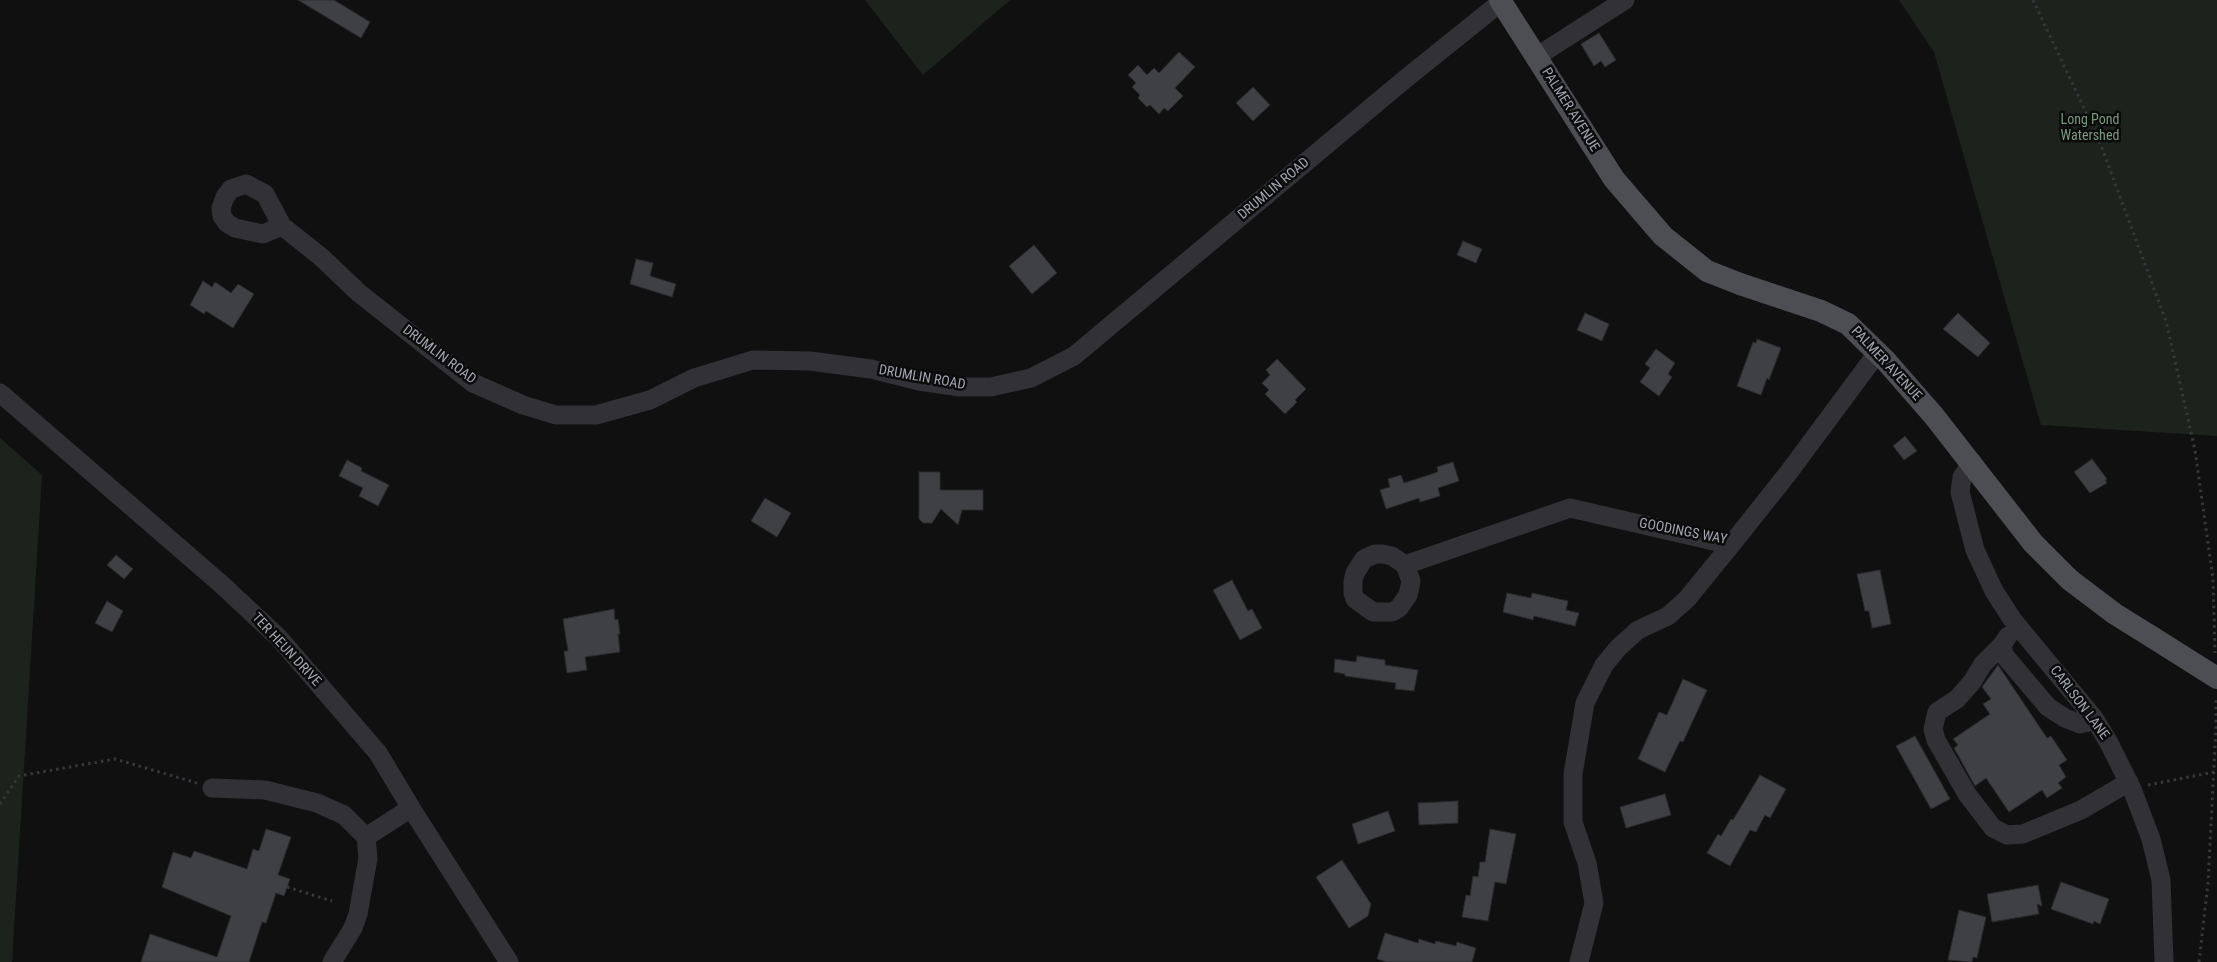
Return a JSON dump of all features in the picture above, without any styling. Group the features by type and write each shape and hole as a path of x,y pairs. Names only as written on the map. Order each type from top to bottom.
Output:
{"main road":[{"name":"PALMER AVENUE","path":"1500,1 1614,179 1662,236 1707,271 1821,311 1848,324 1878,352 1972,462 2034,543 2070,580 2115,614 2216,674"}],"street":[{"path":"1536,57 1626,0"},
{"name":"DRUMLIN ROAD","path":"282,226 360,293 473,383 523,405 556,415 596,415 650,400 694,378 753,360 810,361 871,369 960,387 991,387 1031,378 1074,356 1500,1"},
{"name":"GOODINGS WAY","path":"1405,564 1570,508 1731,544 1789,472 1878,352"},
{"name":"TER HEUN DRIVE","path":"0,393 220,583 279,638 378,753 509,962"},
{"name":"CARLSON LANE","path":"1972,462 1962,477 1960,492 1975,550 1994,591 2018,626 2095,721 2131,785 2151,839 2161,880 2164,962"},
{"path":"1579,962 1594,903 1587,863 1573,822 1573,774 1585,703 1604,665 1618,648 1638,630 1668,616 1687,599 1731,544"},
{"path":"2018,626 2002,646 1983,664 1972,682 1957,699 1937,712 1933,729 1936,740 1968,794 1993,828 2007,835 2023,834 2081,810 2131,785"},
{"path":"2002,646 2004,655 2048,707 2065,718 2080,724 2095,721"},
{"path":"212,788 265,790 318,803 344,815 366,837 368,858 358,914 353,928 332,962"},
{"path":"366,837 411,808"}],"path":[{"path":"2034,0 2099,140 2166,320 2195,450 2213,579 2216,674 2216,727 2208,883 2199,962"},
{"path":"0,804 19,776 115,759 212,788"},
{"path":"2131,785 2214,772"},
{"path":"287,887 332,901"}],"green space":[{"path":"865,0 1010,0 923,75"},
{"name":"Long Pond Watershed","path":"1899,0 2217,0 2217,436 2041,425 1934,52"},
{"path":"0,438 42,475 12,962 0,962"}],"building":[{"path":"298,0 334,0 370,22 361,38"},
{"path":"1599,33 1616,60 1605,67 1601,61 1594,66 1581,44"},
{"path":"1179,52 1195,67 1175,88 1183,96 1168,111 1164,108 1159,114 1150,105 1147,107 1138,98 1140,95 1132,87 1136,83 1128,75 1138,65 1147,75 1154,68 1159,73"},
{"path":"1253,87 1270,105 1253,121 1236,103"},
{"path":"1463,241 1482,249 1476,263 1457,255"},
{"path":"1034,245 1057,273 1032,294 1009,266"},
{"path":"636,259 653,263 650,276 676,284 672,297 630,284"},
{"path":"203,281 212,287 215,282 231,293 238,284 254,294 233,328 206,311 204,314 190,305"},
{"path":"1585,313 1609,324 1602,341 1577,330"},
{"path":"1958,313 1990,343 1978,357 1943,329"},
{"path":"1757,339 1781,348 1761,395 1737,386 1753,342 1756,343"},
{"path":"1656,349 1675,363 1668,374 1672,377 1659,396 1640,382 1650,368 1645,364"},
{"path":"1277,359 1306,389 1285,414 1265,394 1269,390 1262,383 1270,375 1266,370"},
{"path":"1905,436 1917,451 1904,460 1893,446"},
{"path":"2092,459 2107,479 2105,480 2107,483 2090,493 2074,472"},
{"path":"347,460 362,468 361,471 389,485 378,506 359,496 363,488 339,476"},
{"path":"1453,462 1459,481 1438,488 1440,496 1420,502 1419,498 1386,509 1380,490 1390,487 1388,479 1401,475 1404,483 1438,472 1437,467"},
{"path":"919,472 940,472 940,490 983,490 983,510 962,510 958,525 941,509 932,523 923,523 919,519"},
{"path":"765,498 791,513 777,537 751,521"},
{"path":"116,555 133,569 124,579 107,565"},
{"path":"1880,570 1891,624 1872,628 1869,611 1865,611 1857,574"},
{"path":"1232,580 1248,611 1252,609 1262,628 1240,640 1213,590"},
{"path":"1507,593 1531,598 1532,593 1568,601 1566,610 1579,613 1575,626 1534,616 1533,620 1503,612"},
{"path":"107,601 123,611 112,632 95,623"},
{"path":"614,609 615,620 618,619 620,652 585,657 587,670 567,673 564,651 568,651 563,619"},
{"path":"1357,656 1385,660 1385,665 1418,670 1414,691 1395,689 1396,683 1345,676 1345,674 1334,672 1335,659 1356,662"},
{"path":"1998,665 2047,738 2051,736 2067,760 2059,765 2066,777 2058,783 2062,788 2047,798 2042,790 2009,812 1986,778 1975,786 1954,748 1958,745 1953,739 1990,714 1983,704 1991,699 1982,687"},
{"path":"1683,679 1707,690 1683,742 1680,741 1665,772 1638,759 1659,712 1667,715"},
{"path":"1915,736 1950,799 1931,809 1896,746"},
{"path":"1760,775 1786,789 1770,818 1765,815 1756,832 1750,830 1730,866 1707,853 1718,834 1721,836 1731,819 1733,820"},
{"path":"1665,794 1671,815 1626,828 1620,807"},
{"path":"1458,801 1458,823 1419,825 1418,803"},
{"path":"1388,811 1395,831 1358,844 1352,824"},
{"path":"266,829 291,837 278,875 290,879 284,896 276,893 266,923 262,922 249,962 141,962 150,934 217,957 231,916 162,887 173,852 191,858 194,851 247,869 253,849 259,851"},
{"path":"1490,829 1516,834 1506,884 1495,882 1488,921 1462,917 1466,895 1470,896 1473,876 1478,877 1480,862 1485,862"},
{"path":"1342,860 1371,904 1368,916 1349,928 1316,877"},
{"path":"2061,882 2109,899 2100,924 2094,921 2093,924 2051,909"},
{"path":"2038,885 2042,906 2037,904 2039,914 1992,922 1987,894"},
{"path":"1959,910 1986,917 1977,958 1973,957 1972,962 1948,960"},
{"path":"1385,933 1418,943 1419,939 1435,944 1436,941 1456,946 1457,942 1476,948 1472,962 1387,962 1377,959"}]}
